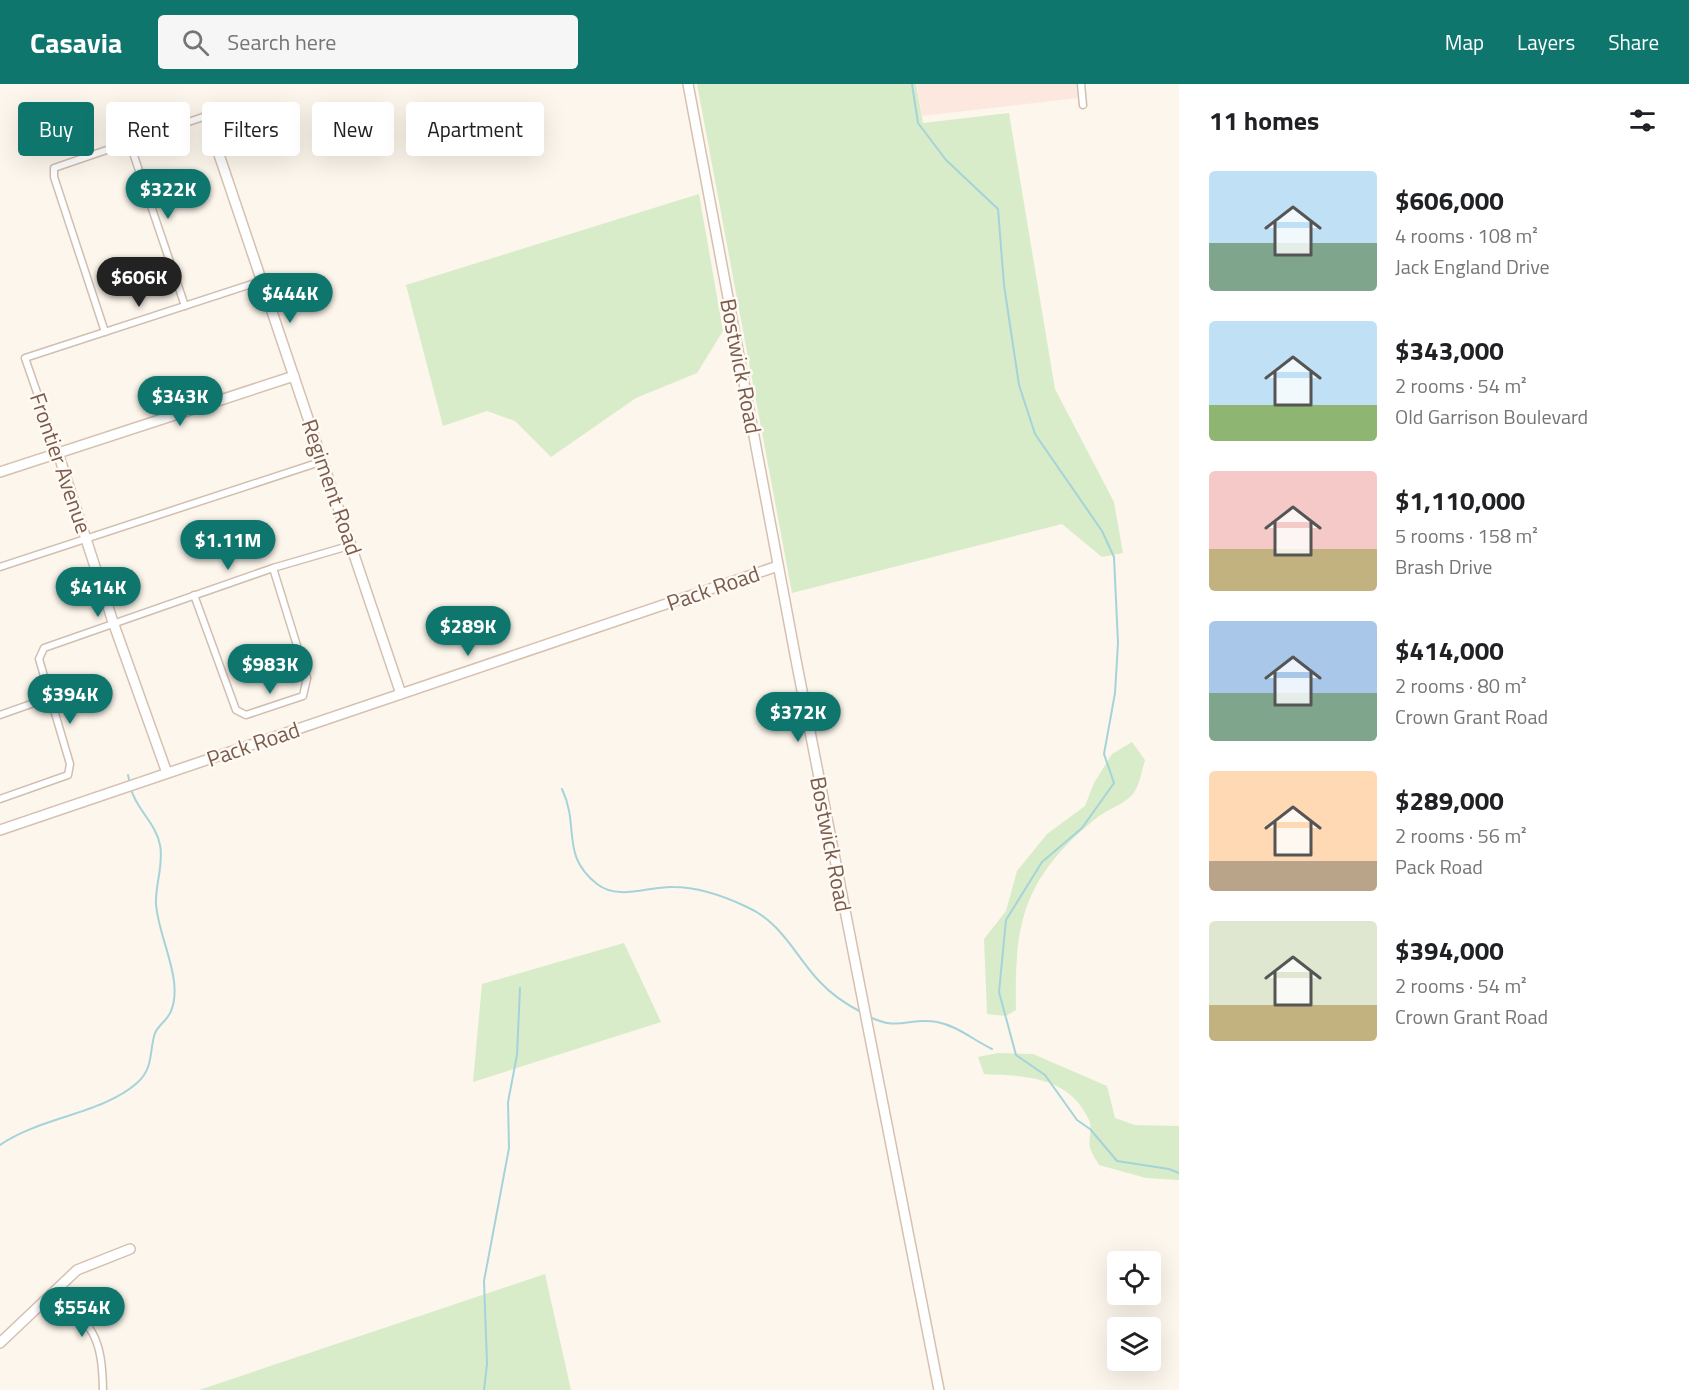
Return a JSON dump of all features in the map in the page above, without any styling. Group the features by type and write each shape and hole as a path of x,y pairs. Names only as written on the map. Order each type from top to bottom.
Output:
{"street":[{"name":"Bostwick Road","path":"688,84 778,566 939,1390"},
{"path":"1081,84 1083,105"},
{"path":"106,149 54,168 54,177 105,332 261,281"},
{"path":"134,156 184,306"},
{"name":"Regiment Road","path":"219,156 401,694"},
{"name":"Frontier Avenue","path":"105,332 25,358 87,538 113,622 167,773"},
{"path":"0,471 294,376"},
{"path":"0,567 323,460"},
{"path":"0,799 68,775 70,765 48,698 39,659 44,648 273,568 352,545"},
{"name":"Pack Road","path":"0,830 778,566"},
{"path":"194,595 236,710 246,715 269,708 303,696 307,678 273,568"},
{"path":"0,714 48,698"},
{"path":"0,1343 77,1269 130,1249"},
{"path":"52,1291 79,1314 96,1337 102,1358 103,1390"}],"shaded area":[{"path":"917,84 1076,84 1078,98 922,116"}],"green space":[{"path":"697,84 916,84 923,123 1009,113 1055,389 1114,502 1123,553 1102,557 1062,524 792,593"},
{"path":"699,194 723,331 697,373 636,398 551,457 515,421 487,411 443,426 406,285"},
{"path":"1132,742 1145,760 1137,788 1128,799 1098,816 1070,841 1038,882 1021,927 1017,951 1016,1010 1006,1016 987,1014 984,939 1006,911 1017,871 1047,834 1085,806 1094,783 1112,754"},
{"path":"624,943 661,1022 473,1082 482,984"},
{"path":"998,1053 1033,1054 1107,1086 1115,1118 1135,1125 1179,1126 1179,1180 1146,1178 1099,1165 1090,1148 1090,1123 1080,1105 1070,1095 1045,1081 984,1074 978,1057"},
{"path":"545,1274 571,1390 199,1390"}],"waterway":[{"path":"912,84 918,123 946,160 998,209 1004,285 1019,385 1035,434 1102,531 1114,557 1118,643 1115,693 1104,754 1114,783 1082,828 1042,862 1006,920 999,992 1016,1055 1045,1075 1077,1120 1090,1129 1117,1161 1169,1169 1179,1173"},
{"path":"128,775 130,784"},
{"path":"0,1145 33,1128 106,1102 137,1083 149,1065 155,1033 171,1011 174,986 156,904 161,860 160,845 158,837 131,789"},
{"path":"562,789 570,816 572,840 578,862 597,884 615,892 682,887 701,890 747,907 759,913 778,930 819,981 845,1003 863,1013"},
{"path":"484,1390 487,1364 484,1281 509,1148 508,1102 517,1055 520,988"},
{"path":"868,1016 896,1024 918,1021 945,1024 992,1049"}]}
